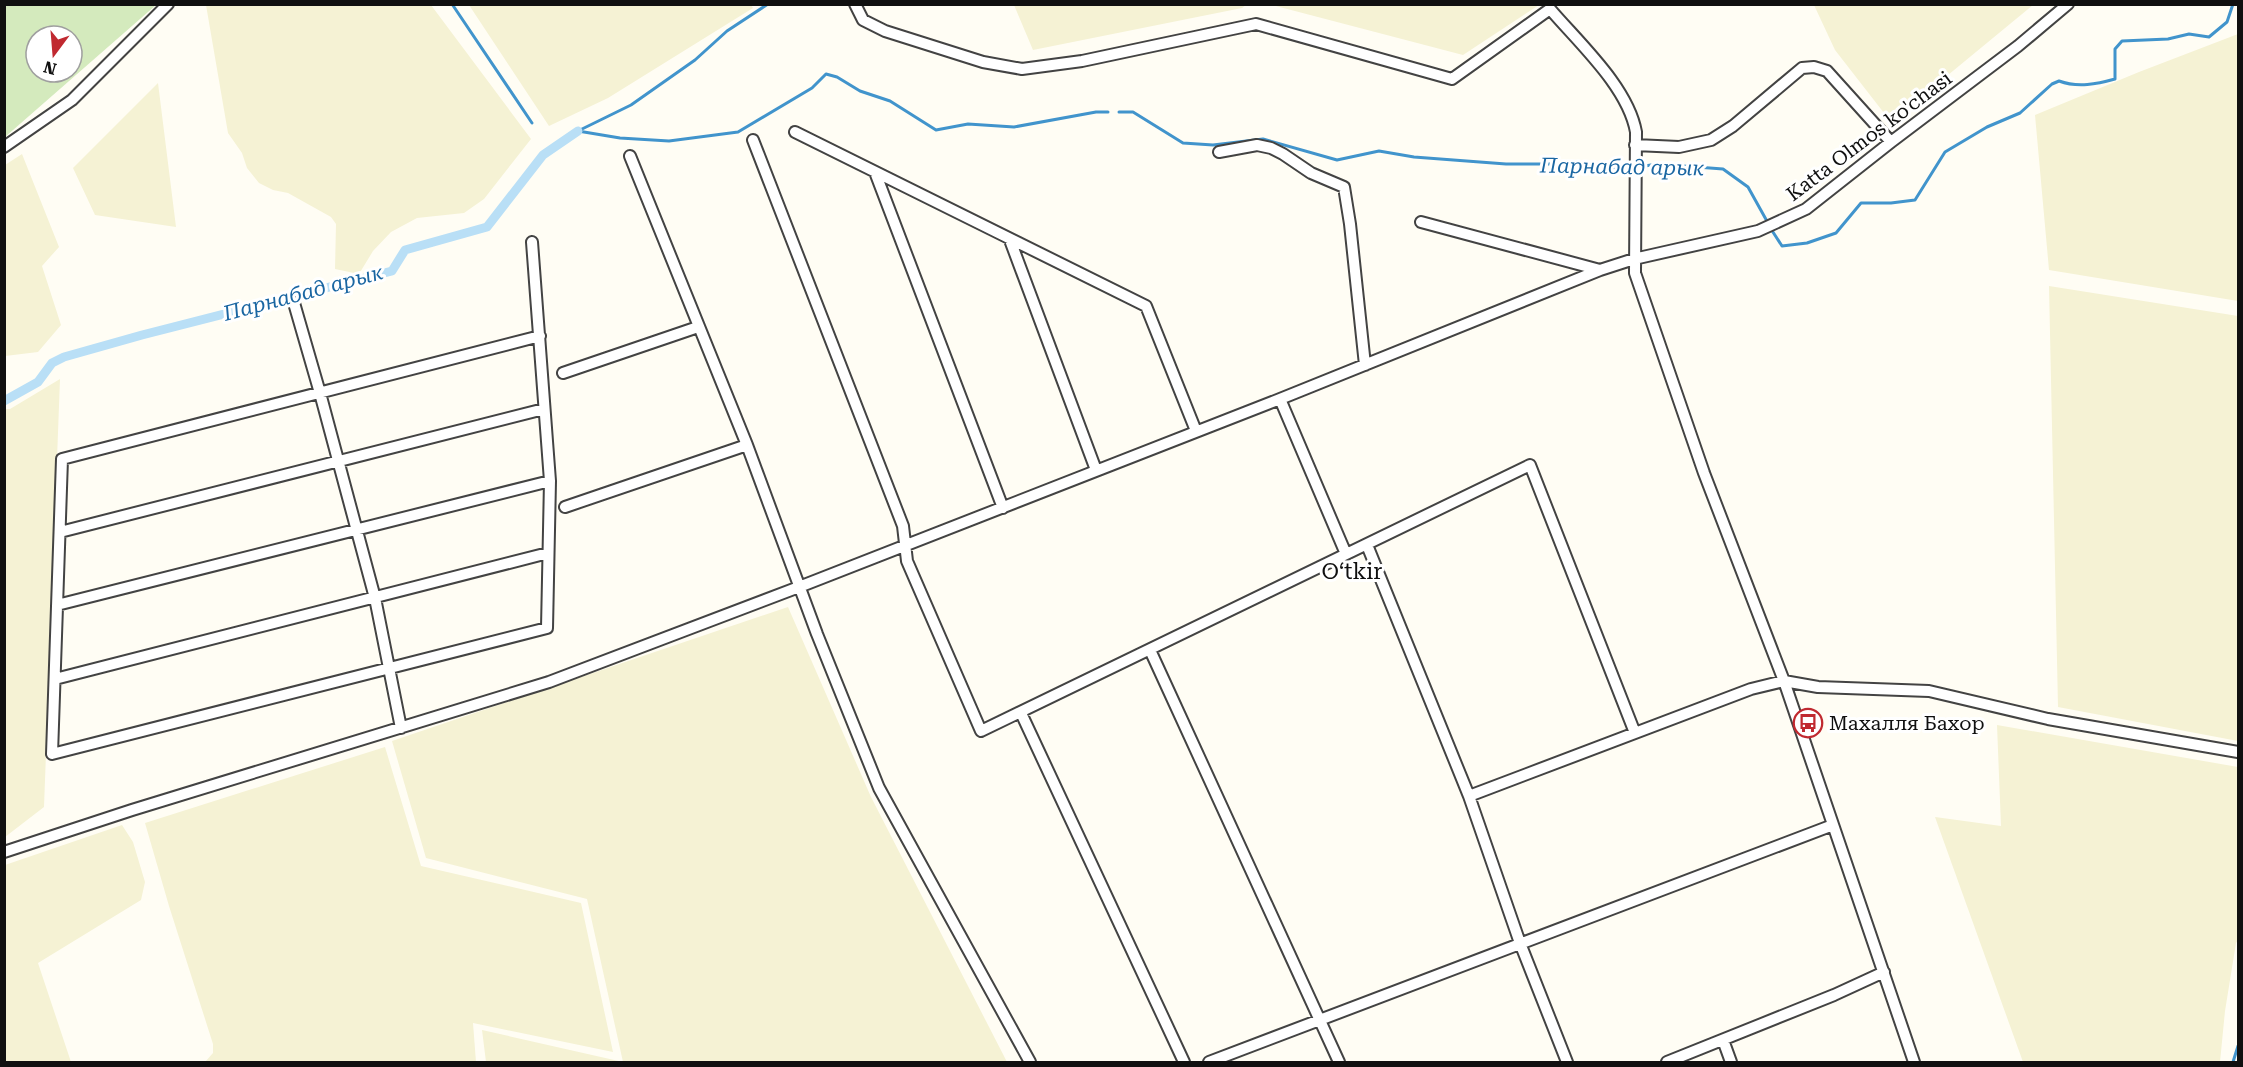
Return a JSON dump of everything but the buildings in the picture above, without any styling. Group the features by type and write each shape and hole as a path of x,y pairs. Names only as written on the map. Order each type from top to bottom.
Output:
{"street":[{"path":"4,147 72,100 168,4"},
{"path":"855,4 863,20 885,31 983,62 1022,69 1054,66 1256,24 1452,79 1550,9 1606,74 1626,102 1635,124 1635,273 1704,472 1784,681 1914,1062"},
{"name":"Katta Olmos ko'chasi","path":"4,852 132,810 549,682 1003,508 1600,270 1634,259 1758,231 1780,223 1806,209 2018,46 2068,4"},
{"path":"1635,145 1679,147 1710,140 1733,126 1802,68 1814,67 1829,73 1891,142"},
{"path":"795,132 1146,306 1196,431"},
{"path":"753,140 903,526 907,561 981,731 1530,465 1635,733"},
{"path":"1219,152 1257,145 1271,148 1311,173 1344,187 1365,364"},
{"path":"630,156 747,445 799,587 879,788 1030,1062"},
{"path":"875,172 1003,508"},
{"path":"1420,222 1600,270"},
{"path":"1010,240 1096,470"},
{"path":"532,242 540,336 550,481 547,627 52,754 62,459 540,336"},
{"path":"294,303 375,598 401,728"},
{"path":"563,373 698,327"},
{"path":"1280,399 1346,554"},
{"path":"60,532 544,409"},
{"path":"565,507 747,445"},
{"path":"57,605 550,481"},
{"path":"1367,545 1469,796 1520,942 1567,1062"},
{"path":"55,679 549,553"},
{"path":"1150,651 1338,1062"},
{"path":"1469,796 1751,689 1784,681 1818,687 1929,691 2048,719 2238,752"},
{"path":"1021,713 1184,1062"},
{"path":"1209,1062 1833,825"},
{"path":"1667,1062 1884,972"},
{"path":"1723,1040 1731,1062"}],"shaded area":[{"path":"206,5 431,5 531,139 484,199 464,213 417,218 391,232 373,251 359,274 335,269 336,224 331,217 288,193 273,190 259,183 247,168 242,153 228,133"},
{"path":"469,5 751,5 753,8 608,98 549,126"},
{"path":"1014,5 1246,5 1242,8 1033,50"},
{"path":"1272,5 1539,5 1463,55"},
{"path":"1814,5 2033,5 1891,122 1835,50"},
{"path":"2238,34 2238,301 2049,270 2035,115"},
{"path":"158,83 176,227 95,215 73,168"},
{"path":"22,154 59,247 42,266 61,325 38,352 5,356 5,165"},
{"path":"2049,286 2238,316 2238,741 2058,707"},
{"path":"60,379 44,807 5,837 5,409 10,409"},
{"path":"788,607 871,797 1007,1062 623,1062 587,899 426,858 392,741"},
{"path":"1997,725 2238,767 2238,940 2225,1011 2220,1062 2023,1062 1935,817 2001,826"},
{"path":"385,747 421,866 581,903 613,1052 473,1023 476,1062 205,1062 213,1053 213,1044 145,823"},
{"path":"122,825 133,842 145,882 141,900 38,963 71,1062 5,1062 5,865"},
{"path":"482,1030 623,1062 486,1062"}],"green space":[{"path":"5,4 156,4 84,68 84,24 24,24 24,84 66,84 5,137"}],"waterway":[{"path":"452,4 532,123"},
{"path":"580,130 631,105 695,60 727,31 768,4"},
{"name":"Парнабад арык","path":"1771,229 1782,246 1807,243 1836,233 1861,203 1915,200 1945,152 1987,127 2020,113 2052,84 2059,81 2087,84 2115,79 2115,49 2122,41 2168,39 2189,34 2209,37 2227,22 2233,4"},
{"name":"Парнабад арык","path":"578,131 620,138 669,141 738,132 812,88 826,74 837,77 860,91 890,101 936,130 968,124 1014,127 1096,112 1108,112"},
{"name":"Парнабад арык","path":"1119,112 1133,112 1183,143 1213,145 1263,139 1337,160 1379,151 1414,157 1506,164 1574,164 1627,169 1657,164 1723,169 1748,187 1768,223"},
{"name":"Парнабад арык","path":"4,401 38,382 52,363 64,357 392,271 405,250 487,227 543,155 578,131"},
{"path":"2233,1062 2238,1046"}],"place":[{"name":"Махалля Бахор","path":"1808,723"}],"district":[{"name":"Oʻtkir","path":"1352,571"}]}
